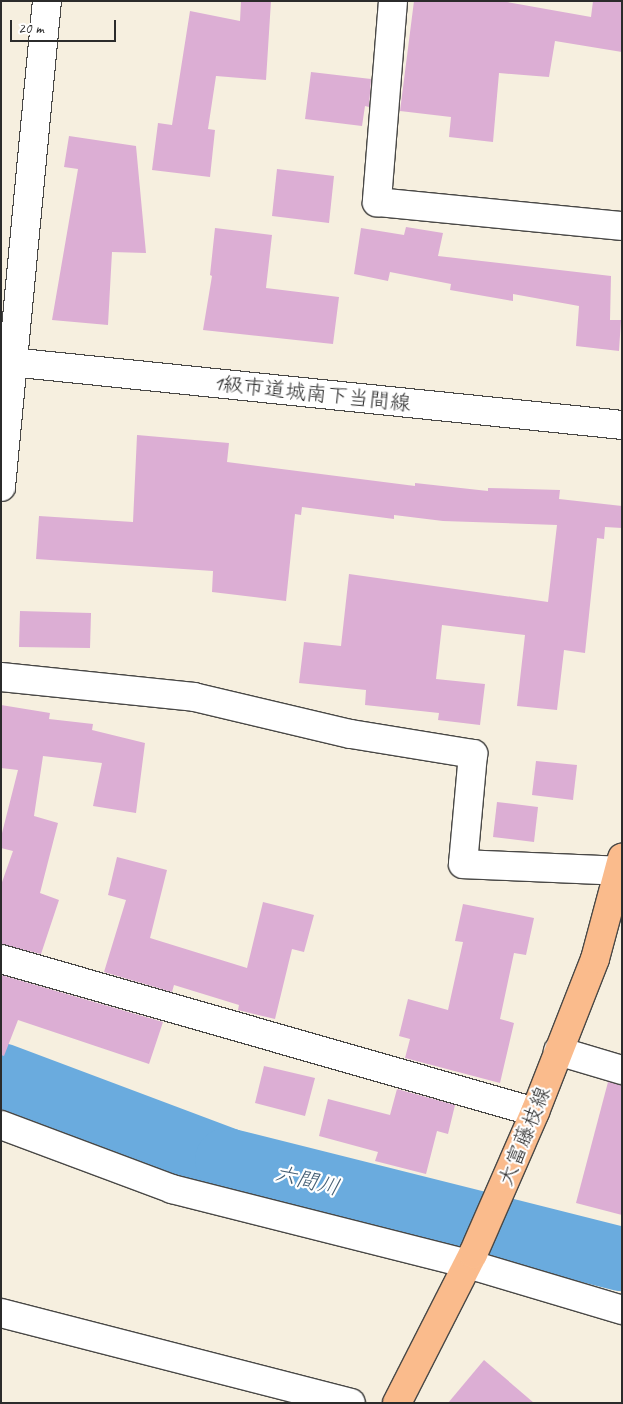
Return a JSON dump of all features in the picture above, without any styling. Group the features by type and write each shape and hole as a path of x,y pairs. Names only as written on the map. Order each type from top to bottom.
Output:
{"main road":[{"name":"大富藤枝線","path":"397,1403 470,1259 497,1202 535,1112 595,959 621,867"}],"street":[{"path":"1,487 8,362 46,1"},
{"path":"392,1 377,202 622,226"},
{"name":"1級市道城南下当間線","path":"8,362 622,425"},
{"path":"1,677 194,698 351,734 473,754 463,864 621,867"},
{"path":"1,959 535,1112"},
{"path":"558,1051 622,1070"},
{"path":"1,1125 172,1189 470,1259 622,1310"},
{"path":"1,1313 351,1403"}],"building":[{"path":"241,1 271,1 266,80 216,76 208,129 215,130 210,177 152,170 158,123 172,125 190,11 240,21"},
{"path":"414,1 501,1 591,17 593,1 622,1 622,52 555,41 549,77 499,73 493,142 449,137 451,117 400,111"},
{"path":"311,72 371,79 369,107 365,106 362,126 305,119"},
{"path":"69,136 136,146 146,253 112,252 108,325 52,320 78,169 64,167"},
{"path":"277,169 334,176 329,223 272,216"},
{"path":"406,227 443,233 438,256 611,276 610,320 621,320 619,351 576,346 579,306 513,294 513,301 450,290 451,284 390,272 388,281 354,274 361,228 404,235"},
{"path":"215,228 272,235 266,288 339,297 333,344 203,330 212,276 210,275"},
{"path":"137,435 229,443 227,462 415,486 415,483 488,491 488,488 560,490 559,499 622,506 622,528 605,527 604,539 597,538 585,653 564,650 557,710 517,706 525,635 442,625 436,679 485,684 480,725 438,720 439,713 365,705 366,690 299,683 304,642 341,646 349,574 548,602 557,525 443,521 394,515 394,519 302,507 301,515 295,514 286,601 212,592 213,571 36,559 39,516 133,522"},
{"path":"20,611 91,613 90,648 19,647"},
{"path":"1,705 50,713 49,719 93,724 92,730 145,743 136,813 93,806 102,763 43,756 34,816 58,823 40,893 59,900 41,954 1,944 1,885 13,851 1,848 1,837 18,770 1,768"},
{"path":"536,761 577,765 573,800 532,795"},
{"path":"497,802 538,807 534,842 493,837"},
{"path":"117,857 167,870 150,938 247,968 263,902 314,915 304,952 292,949 275,1019 238,1010 239,1005 174,985 172,992 104,972 126,900 108,895"},
{"path":"463,904 534,918 526,955 514,953 500,1019 514,1023 500,1083 405,1058 410,1039 399,1036 408,999 448,1010 463,942 455,941"},
{"path":"1,975 163,1022 149,1064 18,1020 4,1056 1,1055"},
{"path":"264,1066 315,1078 305,1116 255,1103"},
{"path":"608,1082 622,1085 622,1215 576,1203"},
{"path":"397,1089 455,1105 448,1134 437,1131 426,1174 375,1161 378,1152 319,1136 328,1099 390,1115"},
{"path":"484,1360 534,1403 448,1403"}],"waterway":[{"name":"六間川","path":"1,1075 227,1160 622,1259"}]}
